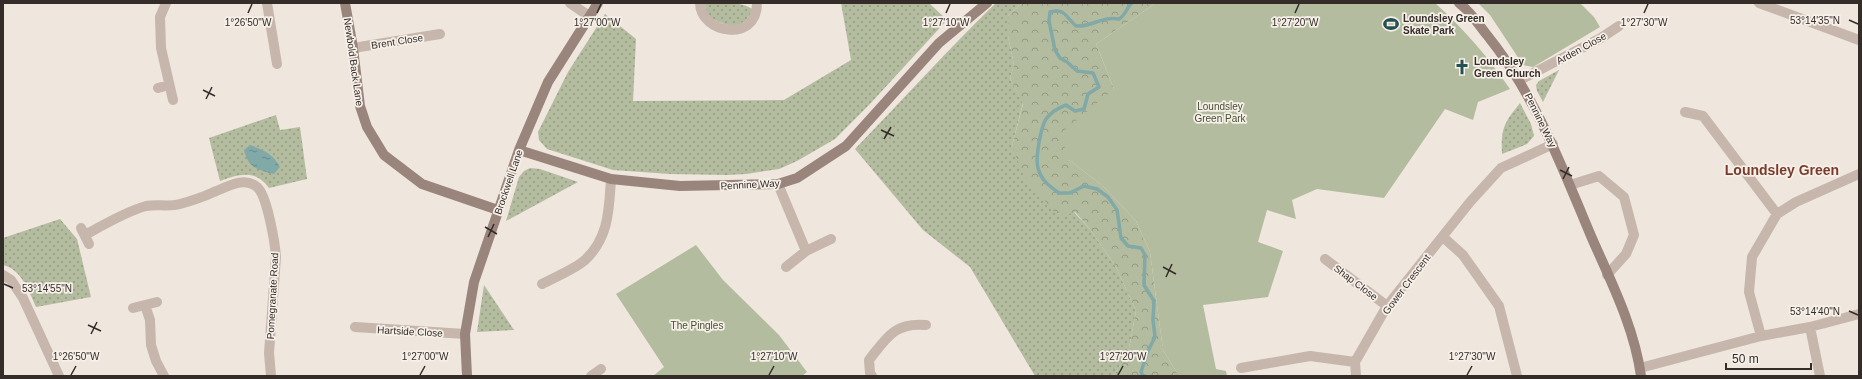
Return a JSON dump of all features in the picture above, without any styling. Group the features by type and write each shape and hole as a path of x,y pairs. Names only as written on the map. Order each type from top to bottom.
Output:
{"street":[{"path":"166,3 160,17 161,48 172,100"},
{"path":"267,3 277,64"},
{"name":"Newbold Back Lane","path":"345,3 353,48 360,106 367,127 384,155 422,184 498,210"},
{"path":"570,3 589,16"},
{"name":"Brockwell Lane","path":"467,376 465,334 474,282 518,150 548,82 598,3"},
{"path":"700,3 703,14 709,22 732,30 739,30 750,23 757,11 757,3"},
{"name":"Pennine Way","path":"518,150 611,180 680,186 778,184 797,178 846,146 939,43 987,3"},
{"name":"Pennine Way","path":"1459,3 1502,53 1520,80 1553,144 1607,275 1620,301 1634,341 1641,372"},
{"path":"1759,3 1859,40"},
{"name":"Arden Close","path":"1520,80 1601,38 1619,26"},
{"name":"Brent Close","path":"353,48 440,34"},
{"path":"158,88 169,85"},
{"path":"1685,112 1703,116 1777,214"},
{"name":"Gower Crescent","path":"1355,362 1388,306 1470,202 1501,168 1553,144"},
{"path":"1761,336 1749,292 1752,257 1777,214 1796,202 1859,174"},
{"path":"1570,185 1599,176 1624,197 1634,235 1626,254 1607,275"},
{"path":"542,284 585,260 600,242 608,220 611,180"},
{"name":"Pomegranate Road","path":"85,236 112,221 146,206 178,204 213,193 232,184 248,182 257,187 263,195 275,250 269,353 271,376"},
{"path":"778,184 806,251"},
{"path":"1443,237 1463,255 1498,306 1517,376"},
{"path":"786,267 806,251 831,239"},
{"name":"Shap Close","path":"1325,259 1388,306"},
{"path":"3,275 11,280 23,298 59,376"},
{"path":"133,308 157,302"},
{"path":"146,305 150,320 151,345 156,361 164,376"},
{"path":"1641,372 1761,336 1810,327 1859,314"},
{"path":"872,376 870,373 869,360 889,335 904,325 926,326"},
{"name":"Hartside Close","path":"355,327 465,334"},
{"path":"1810,327 1820,376"},
{"path":"1241,368 1310,356 1355,362 1356,376"},
{"path":"591,376 601,369"}],"green space":[{"path":"704,3 729,3 748,6 752,9 752,12 744,22 739,25 734,26 723,24 708,16"},
{"path":"841,3 929,3 947,20 869,105 835,139 797,161 779,169 727,175 670,174 613,170 547,149 539,140 538,132 568,72 605,14 636,39 633,101 784,100 851,60"},
{"path":"996,3 1022,3 1008,16 1008,36 1014,65 1010,78 1023,103 1012,146 1089,228 1116,267 1136,311 1128,354 1113,376 1035,376 970,267 923,230 855,149"},
{"path":"1022,3 1156,3 1096,44 1114,89 1069,160 1103,186 1136,221 1150,252 1163,350 1179,376 1113,376 1128,354 1136,311 1116,267 1089,228 1075,212 1059,217 1024,177 1012,146 1023,104 1010,78 1014,65 1008,36 1008,16"},
{"name":"Loundsley Green Park","path":"1156,3 1435,3 1475,44 1510,89 1478,102 1473,120 1445,109 1384,198 1317,189 1292,200 1296,219 1267,210 1258,242 1283,251 1268,297 1203,305 1216,369 1226,371 1227,376 1179,376 1163,350 1150,252 1136,221 1103,186 1069,160 1060,134 1114,89 1096,44"},
{"path":"1478,3 1580,3 1594,17 1600,27 1533,67 1523,65 1490,15"},
{"path":"1559,70 1543,102 1537,91 1536,85 1539,81"},
{"path":"1520,103 1531,124 1534,136 1527,144 1502,154 1502,138 1505,126 1510,116"},
{"path":"276,115 280,130 300,127 307,179 269,188 258,178 247,175 234,176 220,181 209,138"},
{"path":"530,168 540,169 578,182 506,221 519,177 524,171"},
{"path":"60,219 77,239 91,297 36,307 20,276 9,267 3,265 3,238"},
{"name":"The Pingles","path":"696,245 723,280 779,335 807,372 802,376 653,376 664,367 616,294"},
{"path":"484,285 514,330 477,332"}],"water":[{"path":"250,145 264,151 274,159 280,167 274,174 254,167 248,161 244,150"}],"waterway":[{"path":"1132,3 1123,16 1119,19 1107,19 1082,26 1076,26 1065,14 1059,11 1050,12 1049,21 1055,50 1060,58 1077,71 1093,73 1099,87 1088,94 1084,109 1075,111 1066,105 1055,110 1046,119 1040,135 1037,163 1039,172 1043,179 1059,193 1070,193 1084,186 1097,189 1108,197 1117,210 1121,238 1128,246 1141,248 1145,255 1144,285 1154,301 1153,320 1155,337 1148,351 1141,372 1143,376 1145,376"}],"place":[{"name":"Loundsley Green Skate Park","path":"1391,24"},
{"name":"Loundsley Green Church","path":"1462,67"}],"district":[{"name":"Loundsley Green","path":"1782,170"}]}
